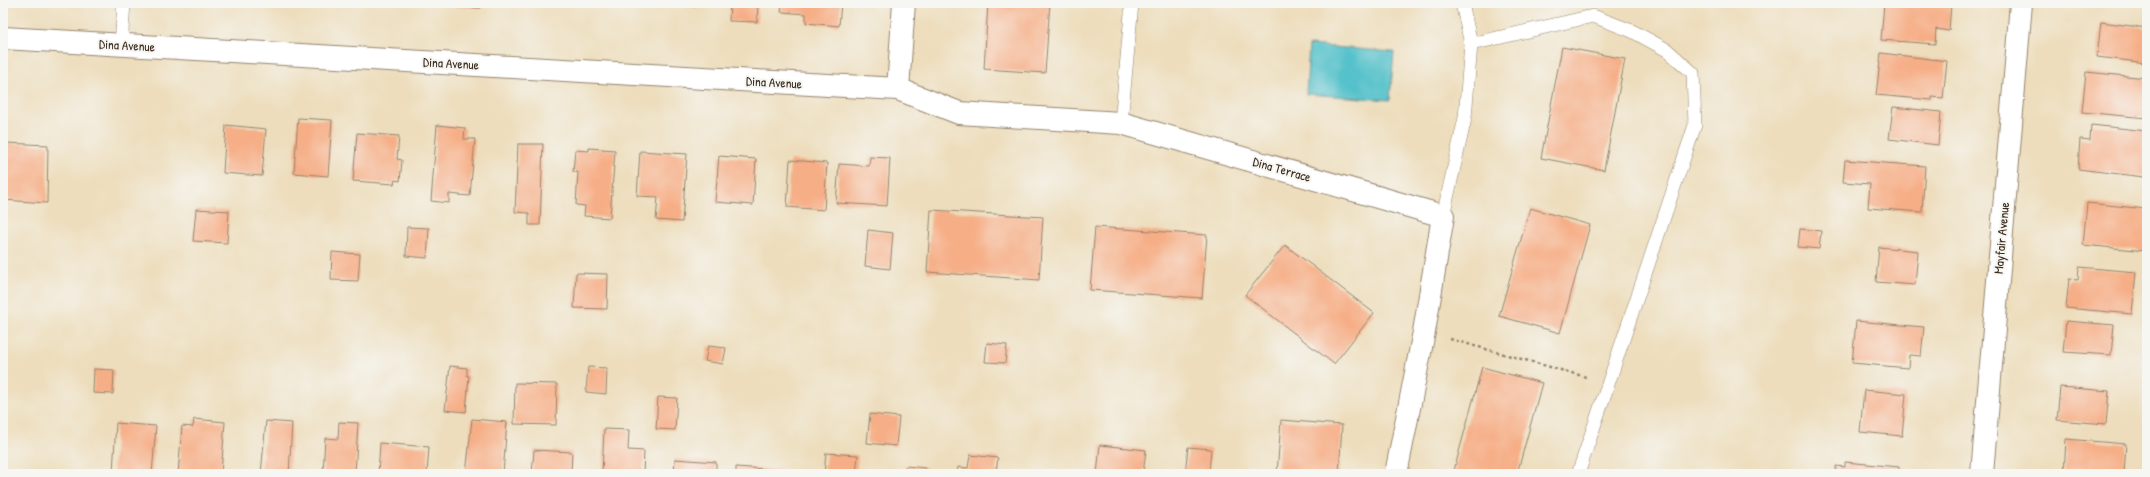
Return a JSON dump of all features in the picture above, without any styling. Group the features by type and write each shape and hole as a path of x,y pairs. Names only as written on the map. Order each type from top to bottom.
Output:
{"street":[{"path":"898,89 904,3"},
{"name":"Mayfair Avenue","path":"1982,474 2021,3"},
{"name":"Dina Avenue","path":"3,38 898,89"},
{"name":"Dina Terrace","path":"898,89 959,113 1121,123 1443,216"},
{"path":"1396,474 1424,332 1443,216"}],"lane":[{"path":"121,45 124,3"},
{"path":"1121,123 1132,3"},
{"path":"1443,216 1465,118 1471,44 1462,3"},
{"path":"1471,44 1593,16 1638,34 1667,50 1693,73 1695,125 1578,474"}],"path":[{"path":"1424,332 1573,372"}],"water":[{"path":"1309,45 1394,52 1390,100 1306,94"}],"building":[{"path":"448,3 482,3 481,8 447,6"},
{"path":"662,3 696,3 696,7"},
{"path":"730,3 767,3 767,5 758,4 757,22 729,21"},
{"path":"782,3 841,3 839,26 806,23 806,14 781,12"},
{"path":"988,3 1050,3 1045,73 984,69"},
{"path":"1884,3 1951,4 1949,31 1936,29 1935,44 1881,40"},
{"path":"2101,22 2147,28 2147,63 2097,57"},
{"path":"1562,47 1625,59 1604,170 1541,158"},
{"path":"1881,53 1947,61 1943,98 1932,97 1932,100 1876,95"},
{"path":"2086,72 2147,78 2147,118 2082,112"},
{"path":"1893,107 1941,112 1938,145 1889,139"},
{"path":"298,118 332,120 328,176 294,173"},
{"path":"226,125 266,129 262,176 223,173"},
{"path":"437,125 465,128 464,139 475,139 470,196 449,194 449,203 431,201"},
{"path":"2091,125 2147,131 2144,177 2078,169 2080,139 2090,140"},
{"path":"357,133 399,136 397,159 402,160 400,181 395,180 394,184 353,181"},
{"path":"3,141 6,141 6,143 48,145 47,203 3,200"},
{"path":"518,144 543,144 540,225 529,225 529,213 515,212"},
{"path":"589,148 615,150 610,218 584,216 585,206 576,205 578,172 573,172 575,150 589,151"},
{"path":"640,151 687,154 682,222 656,220 658,197 637,196"},
{"path":"719,156 756,159 753,205 715,202"},
{"path":"870,157 890,158 887,206 836,203 839,164 869,166"},
{"path":"790,160 827,163 824,210 787,207"},
{"path":"1845,160 1925,166 1922,212 1868,208 1870,184 1843,182"},
{"path":"2087,203 2147,209 2146,251 2083,245"},
{"path":"1530,208 1590,225 1560,333 1499,316"},
{"path":"196,209 229,211 227,243 193,241"},
{"path":"931,210 1043,217 1039,280 927,272"},
{"path":"407,227 429,228 427,258 406,256"},
{"path":"1095,227 1207,235 1202,298 1090,290"},
{"path":"1800,229 1821,231 1819,249 1798,247"},
{"path":"868,230 893,233 890,269 865,266"},
{"path":"1285,245 1374,313 1334,364 1245,295"},
{"path":"1879,247 1918,251 1915,285 1876,282"},
{"path":"332,252 360,254 358,281 331,280"},
{"path":"2079,267 2136,272 2132,314 2066,308 2069,279 2078,280"},
{"path":"576,273 608,274 607,309 574,308"},
{"path":"1856,321 1924,327 1921,356 1909,355 1908,368 1852,363"},
{"path":"2066,321 2114,325 2111,355 2063,352"},
{"path":"987,343 1007,345 1005,363 985,362"},
{"path":"708,346 726,348 723,364 705,361"},
{"path":"450,366 467,368 467,376 469,376 466,412 445,410"},
{"path":"588,367 607,368 606,394 586,392"},
{"path":"1482,367 1542,383 1517,474 1453,474"},
{"path":"94,369 114,370 113,394 93,393"},
{"path":"515,383 557,384 556,425 514,424"},
{"path":"2060,387 2109,391 2106,424 2057,420"},
{"path":"1864,390 1906,394 1902,436 1860,432"},
{"path":"658,397 677,398 675,430 656,429"},
{"path":"870,414 899,417 896,446 867,443"},
{"path":"194,419 225,422 221,474 178,474 182,426 193,427"},
{"path":"472,419 507,422 503,474 466,474"},
{"path":"1281,420 1342,425 1339,474 1277,474"},
{"path":"266,421 292,423 289,474 261,474"},
{"path":"339,422 358,423 355,474 323,474 325,438 338,439"},
{"path":"116,423 156,426 152,474 113,472"},
{"path":"604,429 629,430 628,450 644,451 643,474 602,474"},
{"path":"2066,439 2126,444 2124,474 2064,474"},
{"path":"380,443 429,447 427,474 378,474"},
{"path":"1100,445 1146,450 1143,474 1097,474"},
{"path":"1188,447 1211,449 1209,474 1185,474"},
{"path":"534,450 572,452 571,474 532,474"},
{"path":"826,453 858,455 856,474 824,474"},
{"path":"970,455 998,458 996,471 1000,472 999,474 957,474 958,467 968,468"},
{"path":"675,459 716,462 716,474 674,474"},
{"path":"1845,462 1899,467 1899,474 1836,474 1836,466 1845,467"},
{"path":"906,466 926,468 925,474 887,474 887,471 905,472"},
{"path":"736,467 779,470 779,474 736,474"}]}
